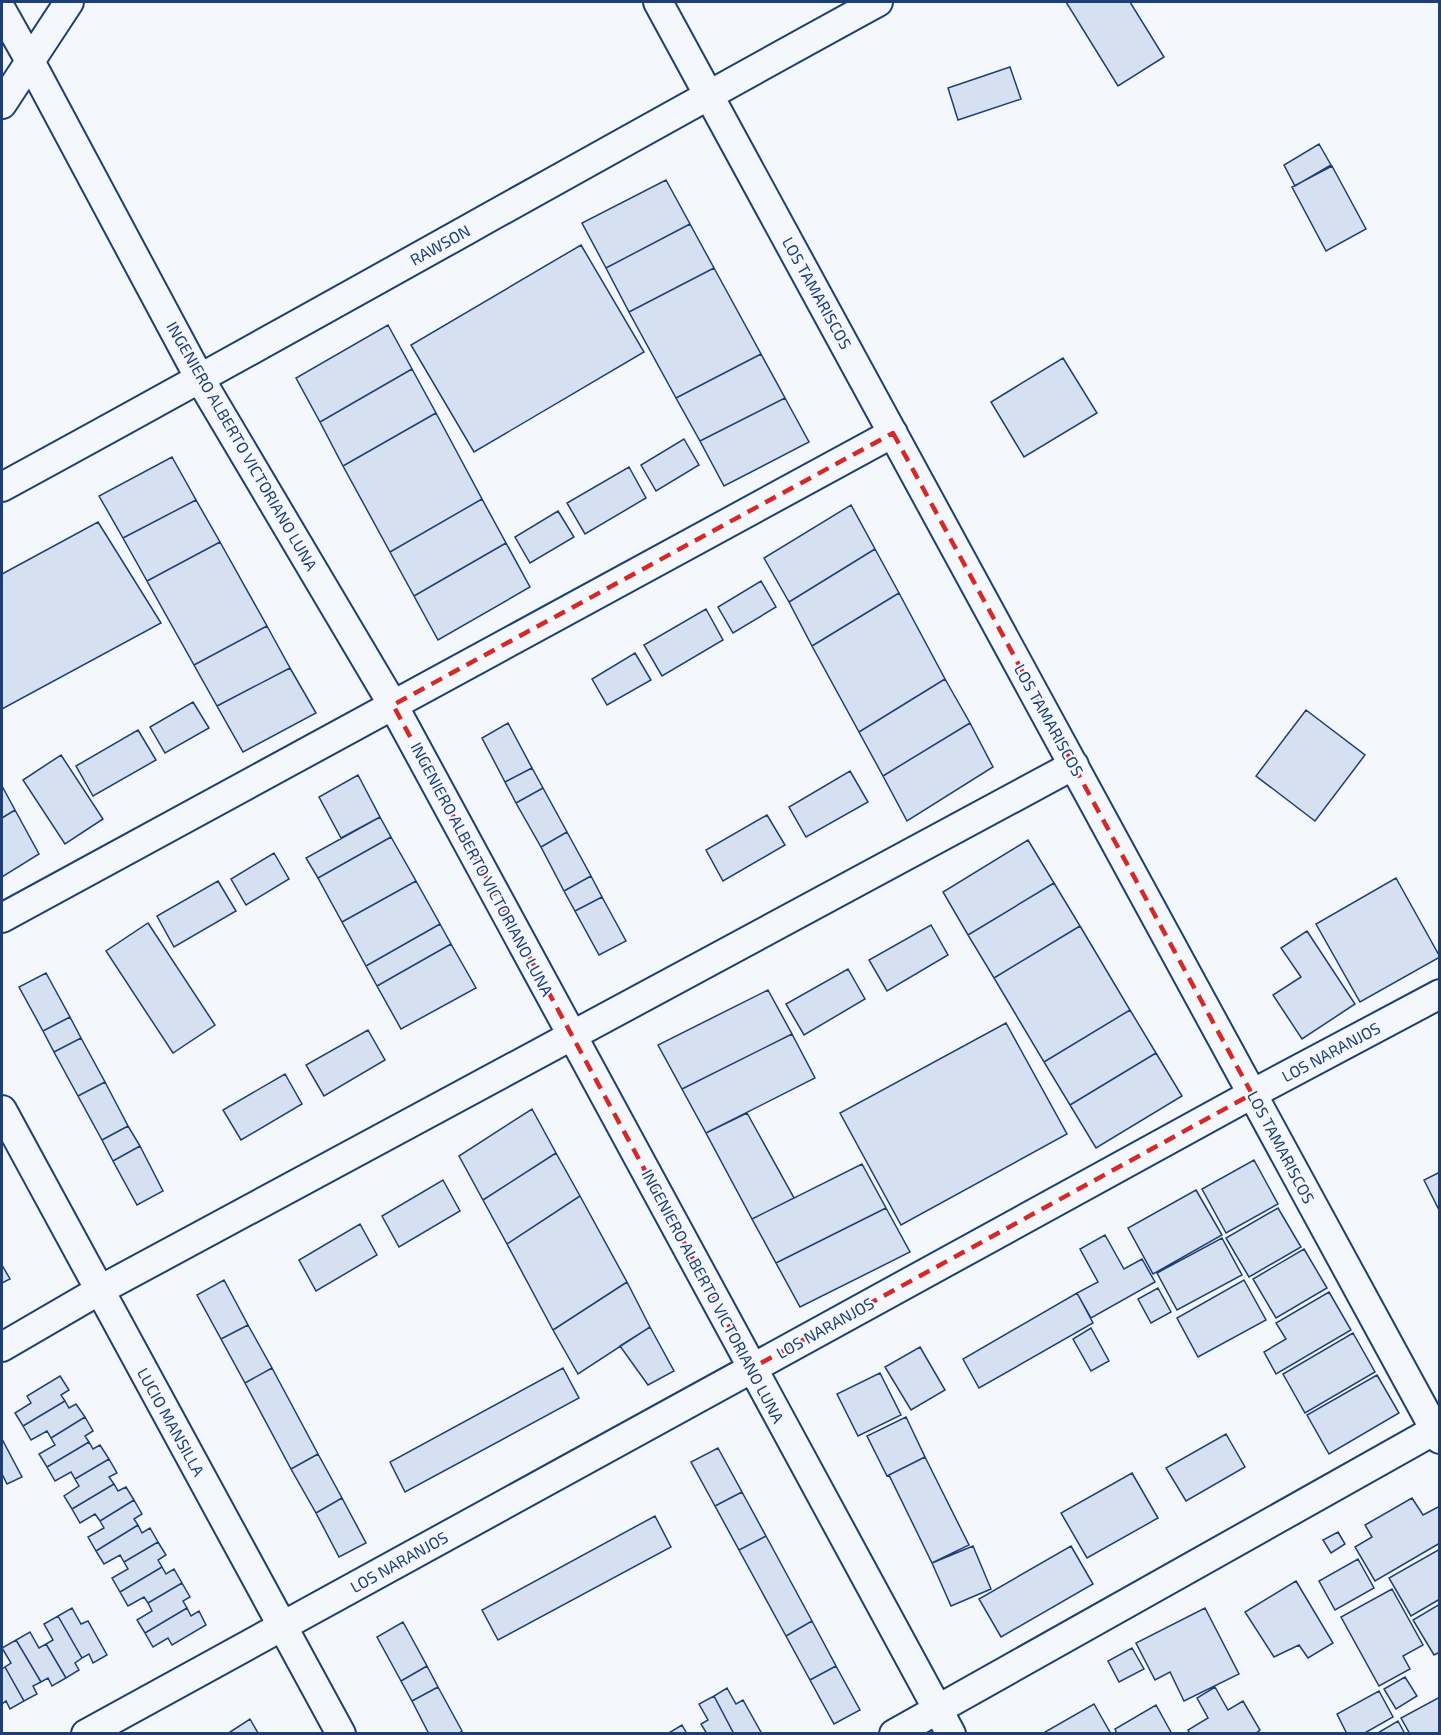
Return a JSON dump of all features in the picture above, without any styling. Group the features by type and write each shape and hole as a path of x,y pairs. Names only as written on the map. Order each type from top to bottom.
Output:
{"street":[{"path":"2,104 69,2"},
{"name":"LOS TAMARISCOS","path":"658,2 1437,1435"},
{"name":"RAWSON","path":"2,487 200,380 709,94 878,2"},
{"name":"INGENIERO ALBERTO VICTORIANO LUNA","path":"2,11 200,380 393,705 951,1734"},
{"path":"2,918 893,433"},
{"path":"2,1347 100,1290 1074,765"},
{"name":"LOS NARANJOS","path":"86,1734 1252,1094 1440,994"},
{"name":"LUCIO MANSILLA","path":"2,1110 341,1734"},
{"path":"894,1734 1437,1435"}],"highlighted area":[{"path":"893,433 1252,1094 752,1368 393,705"}],"building":[{"path":"1066,2 1130,2 1164,57 1118,86"},
{"path":"1010,67 1021,99 958,120 948,88"},
{"path":"1319,144 1331,165 1295,186 1284,165"},
{"path":"1332,166 1366,229 1326,251 1292,187"},
{"path":"666,180 690,224 606,268 582,223"},
{"path":"690,224 714,268 629,312 606,268"},
{"path":"581,245 644,352 474,452 411,345"},
{"path":"714,268 761,354 676,398 629,312"},
{"path":"388,325 412,369 320,422 296,378"},
{"path":"761,354 785,398 700,441 676,398"},
{"path":"1063,358 1097,413 1024,457 991,402"},
{"path":"412,369 436,413 343,466 320,422"},
{"path":"785,398 809,442 724,486 700,441"},
{"path":"436,413 482,499 390,552 343,466"},
{"path":"684,439 699,465 656,491 641,465"},
{"path":"172,457 196,500 123,538 99,496"},
{"path":"629,467 646,498 585,534 567,503"},
{"path":"482,499 506,543 414,596 390,552"},
{"path":"196,500 220,542 147,581 123,538"},
{"path":"851,505 875,549 789,602 764,558"},
{"path":"558,511 574,537 530,563 515,537"},
{"path":"98,522 161,623 2,709 2,574"},
{"path":"220,542 267,626 194,665 147,581"},
{"path":"506,543 530,587 438,640 414,596"},
{"path":"875,549 899,593 812,646 789,602"},
{"path":"761,581 776,607 733,633 718,607"},
{"path":"899,593 945,679 859,732 812,646"},
{"path":"706,609 723,640 662,676 644,645"},
{"path":"267,626 290,668 217,706 194,665"},
{"path":"635,653 651,680 607,705 592,679"},
{"path":"290,668 316,713 243,752 217,706"},
{"path":"945,679 970,723 883,776 859,732"},
{"path":"193,702 209,728 165,753 150,727"},
{"path":"1306,710 1365,755 1315,821 1256,776"},
{"path":"508,723 532,768 505,782 482,738"},
{"path":"970,723 993,767 907,821 883,776"},
{"path":"138,730 156,760 93,796 76,766"},
{"path":"61,755 103,819 65,844 23,780"},
{"path":"532,768 543,788 516,803 505,782"},
{"path":"850,771 868,802 806,837 789,807"},
{"path":"358,775 380,817 341,838 319,797"},
{"path":"2,786 15,810 2,818"},
{"path":"543,788 567,832 541,847 516,803"},
{"path":"15,810 39,854 2,877 2,818"},
{"path":"767,815 785,845 723,881 706,850"},
{"path":"380,817 391,837 318,878 306,858"},
{"path":"567,832 591,876 564,891 541,847"},
{"path":"391,837 416,881 342,922 318,878"},
{"path":"1028,840 1054,883 968,935 943,892"},
{"path":"274,853 289,879 246,905 231,879"},
{"path":"591,876 602,897 575,911 564,891"},
{"path":"1396,878 1440,957 1360,1002 1316,924"},
{"path":"218,881 236,911 174,947 157,916"},
{"path":"416,881 440,924 366,966 342,922"},
{"path":"1054,883 1080,926 994,978 968,935"},
{"path":"602,897 626,941 599,955 575,911"},
{"path":"148,923 215,1025 173,1053 106,951"},
{"path":"440,924 451,944 377,986 366,966"},
{"path":"931,925 948,955 887,991 869,960"},
{"path":"1080,926 1130,1010 1044,1062 994,978"},
{"path":"1307,931 1355,1004 1302,1039 1273,995 1301,977 1281,948"},
{"path":"451,944 476,988 401,1029 377,986"},
{"path":"848,969 865,999 804,1035 786,1004"},
{"path":"46,973 70,1017 43,1031 19,987"},
{"path":"768,990 792,1034 682,1089 658,1045"},
{"path":"1130,1010 1156,1053 1070,1105 1044,1062"},
{"path":"70,1017 81,1038 54,1052 43,1031"},
{"path":"1006,1023 1067,1134 901,1225 840,1113"},
{"path":"368,1030 385,1060 324,1096 306,1065"},
{"path":"792,1034 815,1078 706,1133 682,1089"},
{"path":"81,1038 105,1082 78,1096 54,1052"},
{"path":"1156,1053 1182,1096 1096,1148 1070,1105"},
{"path":"285,1074 302,1104 241,1140 223,1110"},
{"path":"105,1082 128,1126 102,1140 78,1096"},
{"path":"532,1109 556,1153 483,1200 459,1156"},
{"path":"747,1113 794,1198 752,1219 706,1133"},
{"path":"128,1126 140,1146 113,1161 102,1140"},
{"path":"140,1146 163,1191 137,1205 113,1161"},
{"path":"556,1153 580,1196 507,1244 483,1200"},
{"path":"1254,1160 1278,1204 1226,1233 1202,1189"},
{"path":"862,1164 886,1208 776,1263 752,1219"},
{"path":"1440,1172 1440,1212 1424,1180"},
{"path":"443,1180 460,1211 399,1247 382,1216"},
{"path":"1196,1190 1222,1235 1153,1274 1128,1228"},
{"path":"580,1196 627,1282 553,1330 507,1244"},
{"path":"886,1208 910,1252 800,1307 776,1263"},
{"path":"1278,1208 1301,1247 1249,1277 1226,1238"},
{"path":"360,1224 377,1255 316,1291 299,1260"},
{"path":"1105,1235 1124,1269 1142,1259 1155,1282 1091,1318 1077,1293 1098,1282 1080,1249"},
{"path":"1222,1238 1242,1275 1177,1310 1157,1273"},
{"path":"1304,1249 1327,1288 1276,1318 1253,1279"},
{"path":"2,1265 10,1279 2,1283"},
{"path":"224,1280 248,1325 221,1339 197,1295"},
{"path":"1244,1280 1266,1320 1198,1357 1177,1318"},
{"path":"627,1282 650,1327 578,1374 553,1330"},
{"path":"1158,1288 1171,1312 1151,1323 1138,1299"},
{"path":"1329,1292 1351,1330 1276,1374 1264,1352 1286,1339 1276,1323"},
{"path":"1077,1293 1093,1323 979,1388 963,1359"},
{"path":"248,1325 272,1368 245,1383 221,1339"},
{"path":"650,1327 674,1371 648,1385 620,1346"},
{"path":"1091,1328 1109,1361 1091,1371 1073,1339"},
{"path":"1353,1333 1375,1372 1305,1413 1283,1374"},
{"path":"920,1347 945,1390 911,1410 885,1367"},
{"path":"272,1368 318,1454 291,1469 245,1383"},
{"path":"563,1368 579,1398 405,1492 390,1462"},
{"path":"880,1373 901,1415 858,1436 837,1394"},
{"path":"1377,1375 1399,1413 1329,1454 1307,1415"},
{"path":"60,1376 69,1390 61,1395 65,1401 23,1426 15,1413 31,1403 27,1396"},
{"path":"65,1401 69,1408 76,1404 85,1417 51,1438 47,1431 31,1440 23,1426"},
{"path":"85,1417 93,1431 85,1436 89,1442 47,1467 39,1454 55,1445 51,1438"},
{"path":"906,1417 925,1457 887,1476 867,1436"},
{"path":"1226,1434 1245,1467 1186,1501 1166,1468"},
{"path":"3,1441 22,1477 7,1484 2,1477"},
{"path":"89,1442 93,1449 100,1445 109,1459 75,1479 71,1472 55,1481 47,1467"},
{"path":"718,1448 742,1492 715,1506 691,1462"},
{"path":"318,1454 342,1498 316,1513 291,1469"},
{"path":"925,1457 969,1545 932,1563 889,1475"},
{"path":"109,1459 117,1473 109,1477 114,1484 72,1509 64,1496 79,1486 75,1479"},
{"path":"1132,1473 1158,1518 1087,1558 1061,1513"},
{"path":"114,1484 118,1491 126,1487 134,1500 100,1521 95,1514 80,1523 72,1509"},
{"path":"742,1492 766,1536 739,1550 715,1506"},
{"path":"342,1498 366,1543 339,1557 316,1513"},
{"path":"1412,1498 1423,1515 1440,1506 1440,1543 1375,1581 1355,1547 1372,1537 1365,1525"},
{"path":"134,1500 142,1514 134,1519 138,1525 96,1551 88,1537 104,1528 100,1521"},
{"path":"655,1516 671,1547 498,1640 482,1610"},
{"path":"138,1525 142,1533 150,1528 158,1542 124,1562 120,1555 104,1564 96,1551"},
{"path":"1338,1532 1345,1544 1331,1553 1323,1540"},
{"path":"766,1536 812,1621 786,1636 739,1550"},
{"path":"158,1542 166,1555 158,1560 162,1567 120,1592 112,1578 128,1569 124,1562"},
{"path":"973,1546 991,1589 951,1606 932,1563"},
{"path":"1071,1546 1093,1584 1001,1637 979,1599"},
{"path":"1440,1549 1440,1599 1411,1616 1389,1578"},
{"path":"1358,1559 1374,1588 1335,1610 1319,1581"},
{"path":"162,1567 166,1574 174,1569 182,1583 148,1603 144,1597 128,1606 120,1592"},
{"path":"1296,1581 1333,1643 1308,1658 1299,1645 1274,1657 1245,1612"},
{"path":"182,1583 190,1597 183,1601 187,1608 145,1633 137,1620 152,1611 148,1603"},
{"path":"1392,1589 1423,1645 1403,1656 1410,1669 1379,1686 1341,1617"},
{"path":"1440,1604 1440,1652 1434,1655 1413,1620"},
{"path":"72,1608 81,1624 88,1621 107,1655 93,1663 89,1654 82,1658 58,1616"},
{"path":"187,1608 191,1616 199,1611 206,1625 172,1645 168,1638 153,1647 145,1633"},
{"path":"1205,1608 1239,1674 1184,1701 1170,1672 1155,1680 1136,1643"},
{"path":"58,1616 82,1658 75,1663 79,1670 66,1678 46,1644 53,1640 44,1624"},
{"path":"812,1621 836,1666 810,1680 786,1636"},
{"path":"403,1622 427,1666 401,1681 377,1637"},
{"path":"30,1632 39,1648 46,1644 66,1678 52,1686 48,1678 41,1682 16,1640"},
{"path":"16,1640 41,1682 33,1686 37,1694 24,1701 5,1667 11,1663 2,1648"},
{"path":"1132,1648 1144,1669 1119,1682 1108,1661"},
{"path":"427,1666 438,1687 412,1701 401,1681"},
{"path":"836,1666 860,1710 834,1724 810,1680"},
{"path":"5,1667 24,1701 10,1709 6,1701 2,1704 2,1669"},
{"path":"1405,1677 1417,1696 1396,1709 1384,1689"},
{"path":"438,1687 462,1731 458,1734 429,1734 412,1701"},
{"path":"1215,1687 1228,1710 1243,1701 1260,1730 1255,1734 1190,1734 1188,1730 1208,1718 1197,1698"},
{"path":"727,1688 736,1704 743,1700 762,1734 734,1734 714,1696"},
{"path":"1379,1691 1393,1717 1363,1734 1347,1734 1337,1714"},
{"path":"714,1696 734,1734 707,1734 701,1724 708,1720 699,1704"},
{"path":"1440,1697 1440,1734 1410,1734 1401,1718"},
{"path":"1094,1704 1111,1734 1046,1734 1045,1732"},
{"path":"1156,1705 1172,1734 1117,1734 1115,1729"},
{"path":"250,1719 258,1733 227,1734"},
{"path":"1398,1721 1405,1734 1376,1734"},
{"path":"682,1725 687,1734 667,1734"}]}
